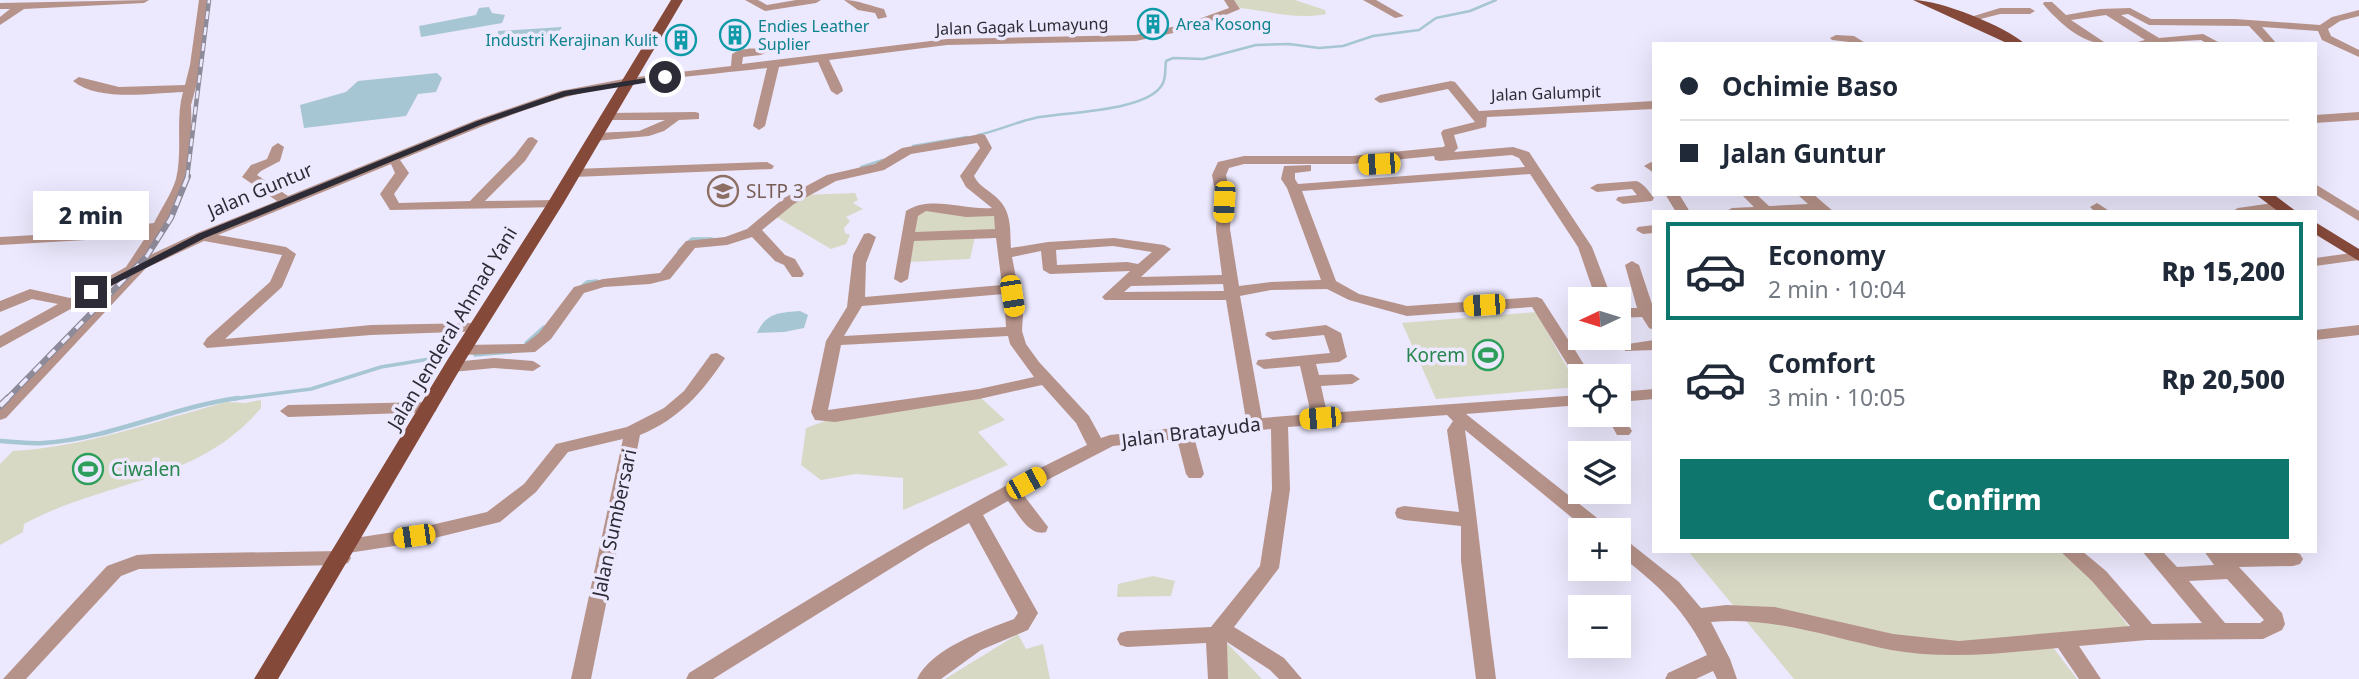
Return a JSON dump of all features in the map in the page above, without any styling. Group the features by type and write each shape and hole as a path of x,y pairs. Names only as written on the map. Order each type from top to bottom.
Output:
{"main road":[{"name":"Jalan Jenderal Ahmad Yani","path":"266,679 677,0"},
{"path":"1919,0 1969,19 2017,42"},
{"path":"2265,196 2285,209"},
{"path":"2317,229 2359,256"}],"street":[{"path":"0,6 144,0"},
{"path":"130,271 160,226 182,180 186,140 185,107 196,65 204,0"},
{"path":"750,0 765,8 816,0"},
{"path":"849,0 862,8 880,11 882,17"},
{"name":"Jalan Gagak Lumayung","path":"629,82 822,58 897,42 1136,38 1188,27 1225,14 1235,9 1230,0"},
{"path":"1368,0 1399,16"},
{"path":"0,22 23,4"},
{"path":"50,18 64,7 60,4"},
{"path":"2048,4 2087,37 2098,42"},
{"path":"1969,19 2000,11 2030,11"},
{"path":"2062,17 2109,11 2134,12 2149,22 2252,23 2322,28 2336,19 2359,13"},
{"path":"2109,11 2156,42"},
{"path":"2252,23 2271,42"},
{"path":"2322,28 2326,38 2358,54"},
{"path":"1836,37 1850,38 1858,42"},
{"path":"2165,42 2203,37 2213,42"},
{"path":"736,69 738,54 761,52"},
{"path":"2343,60 2339,55 2358,54"},
{"path":"822,58 837,91"},
{"path":"759,126 774,65"},
{"path":"79,81 99,90 123,92 188,88"},
{"name":"Jalan Guntur","path":"0,343 145,262 286,201 395,161 552,97 629,82"},
{"path":"1380,99 1451,85 1479,116"},
{"name":"Jalan Galumpit","path":"1232,288 1223,229 1224,202 1219,175 1223,165 1244,160 1392,157 1448,150 1452,148 1447,134 1482,124 1479,116 1521,110 1652,105"},
{"path":"595,137 652,132 668,125 676,116"},
{"path":"608,117 695,116"},
{"path":"2317,119 2359,116"},
{"path":"458,358 528,349 545,336 569,299 582,288 603,283 660,278 668,274 691,244 727,241 755,230 789,201 823,182 879,167 907,151 979,138 984,140 986,148 967,176 971,184 995,203 1001,212 1015,314 1014,331 1018,344 1033,366 1083,420 1097,448"},
{"path":"474,205 520,158 532,141"},
{"path":"278,147 273,161 256,168 249,177 260,181 286,201"},
{"path":"1330,284 1294,188 1288,179 1289,169 1379,164 1485,152 1520,152 1529,160 1532,170 1585,247 1600,287"},
{"path":"395,161 402,173 387,194 395,207 555,204"},
{"path":"574,173 767,166"},
{"path":"1294,188 1532,170"},
{"path":"1597,188 1636,185 1647,188 1646,199 1623,201"},
{"path":"2317,189 2359,217"},
{"path":"1750,196 1765,210 1824,210"},
{"path":"1806,196 1824,210"},
{"path":"901,279 911,214 921,208 934,206 970,213 1001,212"},
{"path":"0,241 86,236 160,226"},
{"path":"755,230 779,257 790,262 797,274"},
{"path":"908,237 1004,233"},
{"path":"202,236 286,251 289,254 276,284 213,341 213,345 371,330 477,328"},
{"path":"869,237 858,257 856,302 837,330 834,341 819,408 821,416 979,394 1046,379"},
{"path":"1005,254 1048,246 1114,242 1164,249 1110,297 1330,284 1354,297 1407,311 1537,302 1576,364"},
{"path":"1048,246 1050,270 1127,266 1139,269"},
{"path":"2317,262 2359,256"},
{"path":"0,414 145,262"},
{"path":"1631,314 1651,317 1632,265"},
{"path":"1126,282 1232,288"},
{"path":"1232,288 1255,424"},
{"path":"856,302 1011,289"},
{"path":"0,307 30,294 72,303"},
{"path":"2323,334 2359,330"},
{"path":"834,341 1014,331"},
{"path":"1264,364 1339,357 1331,332 1273,335"},
{"path":"1632,348 1652,345"},
{"path":"458,358 508,366 533,366"},
{"path":"630,432 666,417 685,402 716,358"},
{"path":"1307,360 1320,418"},
{"path":"1311,381 1352,379"},
{"path":"1631,396 1652,394"},
{"name":"Jalan Bratayuda","path":"696,679 920,541 1011,491 1110,442 1320,418 1457,415 1568,401"},
{"path":"288,411 429,408"},
{"path":"1457,415 1456,430 1469,520 1471,561 1486,679"},
{"path":"1457,415 1584,518"},
{"path":"1219,679 1219,632 1269,568 1281,489 1279,422"},
{"path":"1620,427 1622,431"},
{"name":"Jalan Sumbersari","path":"13,679 114,570 152,561 344,552 493,517 530,488 562,448 630,432 632,437 581,679"},
{"path":"1184,432 1195,474"},
{"path":"1011,491 1039,527"},
{"path":"927,679 952,656 995,634 1023,624 1027,619 1028,613 972,512"},
{"path":"1404,513 1469,520"},
{"path":"2071,553 2099,576 2147,632"},
{"path":"2153,553 2220,632"},
{"path":"1631,556 1699,618 1723,669 1675,679"},
{"path":"2172,575 2222,561 2293,559"},
{"path":"1699,618 1726,613 1775,615 1893,642 1959,649 2147,632 2263,631 2275,624 2273,615 2222,561"},
{"path":"1127,639 1219,632 1277,664 1292,679"},
{"path":"2063,640 2091,679"}],"green space":[{"path":"1233,0 1295,0 1325,10 1326,14 1294,16 1240,8"},
{"path":"855,193 858,200 853,203 863,209 846,217 850,221 844,228 845,233 850,235 846,244 831,249 775,216 803,195"},
{"path":"924,210 997,214 1000,233 975,237 970,259 909,262 916,214"},
{"name":"Korem","path":"1536,312 1568,369 1568,388 1436,399 1402,323"},
{"path":"980,397 1005,420 978,432 1008,465 903,510 903,478 856,474 821,480 801,465 806,428 828,420"},
{"name":"Ciwalen","path":"261,400 261,408 236,433 209,452 149,478 55,509 24,524 23,532 0,545 0,464 13,451 94,439 226,402"},
{"path":"1690,553 2062,553 2085,570 2129,627 2044,635 2077,679 1794,679"},
{"path":"1153,576 1175,581 1171,596 1117,597 1118,584"},
{"path":"1018,634 1026,649 1043,644 1050,679 945,679"},
{"path":"1223,639 1262,679 1227,679"}],"water":[{"path":"489,7 492,13 505,15 502,23 421,37 419,26 476,15 479,8"},
{"path":"562,27 556,37 528,38 523,43 501,44 506,39 498,40 498,31"},
{"path":"437,73 442,78 436,92 418,94 406,116 304,128 300,105 346,92 358,81"},
{"path":"800,311 808,315 804,328 757,333 769,317"}],"waterway":[{"path":"978,135 1035,118 1105,109 1141,100 1155,93 1163,83 1166,61 1173,58 1203,59 1256,45 1289,44 1319,48 1343,46 1373,36 1419,30 1436,18 1470,11 1496,0"},
{"path":"913,146 967,137"},
{"path":"861,167 883,160"},
{"path":"679,251 692,239 712,239"},
{"path":"582,286 587,282 597,281"},
{"path":"526,343 544,327"},
{"path":"475,355 511,352"},
{"path":"231,399 311,389 381,367 442,357"},
{"path":"231,399 238,398"},
{"path":"0,441 38,443 92,436 189,408 231,399"},
{"path":"224,400 231,399"}],"railway":[{"path":"187,178 209,0"},
{"path":"6,400 147,256 171,218 188,176"},
{"path":"0,406 6,400"}],"place":[{"name":"Area Kosong","path":"1153,24"},
{"name":"Endies Leather Suplier","path":"735,35"},
{"name":"Industri Kerajinan Kulit","path":"681,40"},
{"name":"SLTP 3","path":"723,191"},
{"name":"Korem","path":"1488,355"},
{"name":"Ciwalen","path":"88,469"}],"route":[{"path":"91,292 145,262 202,236 328,182 480,122 564,94 665,77"}]}
